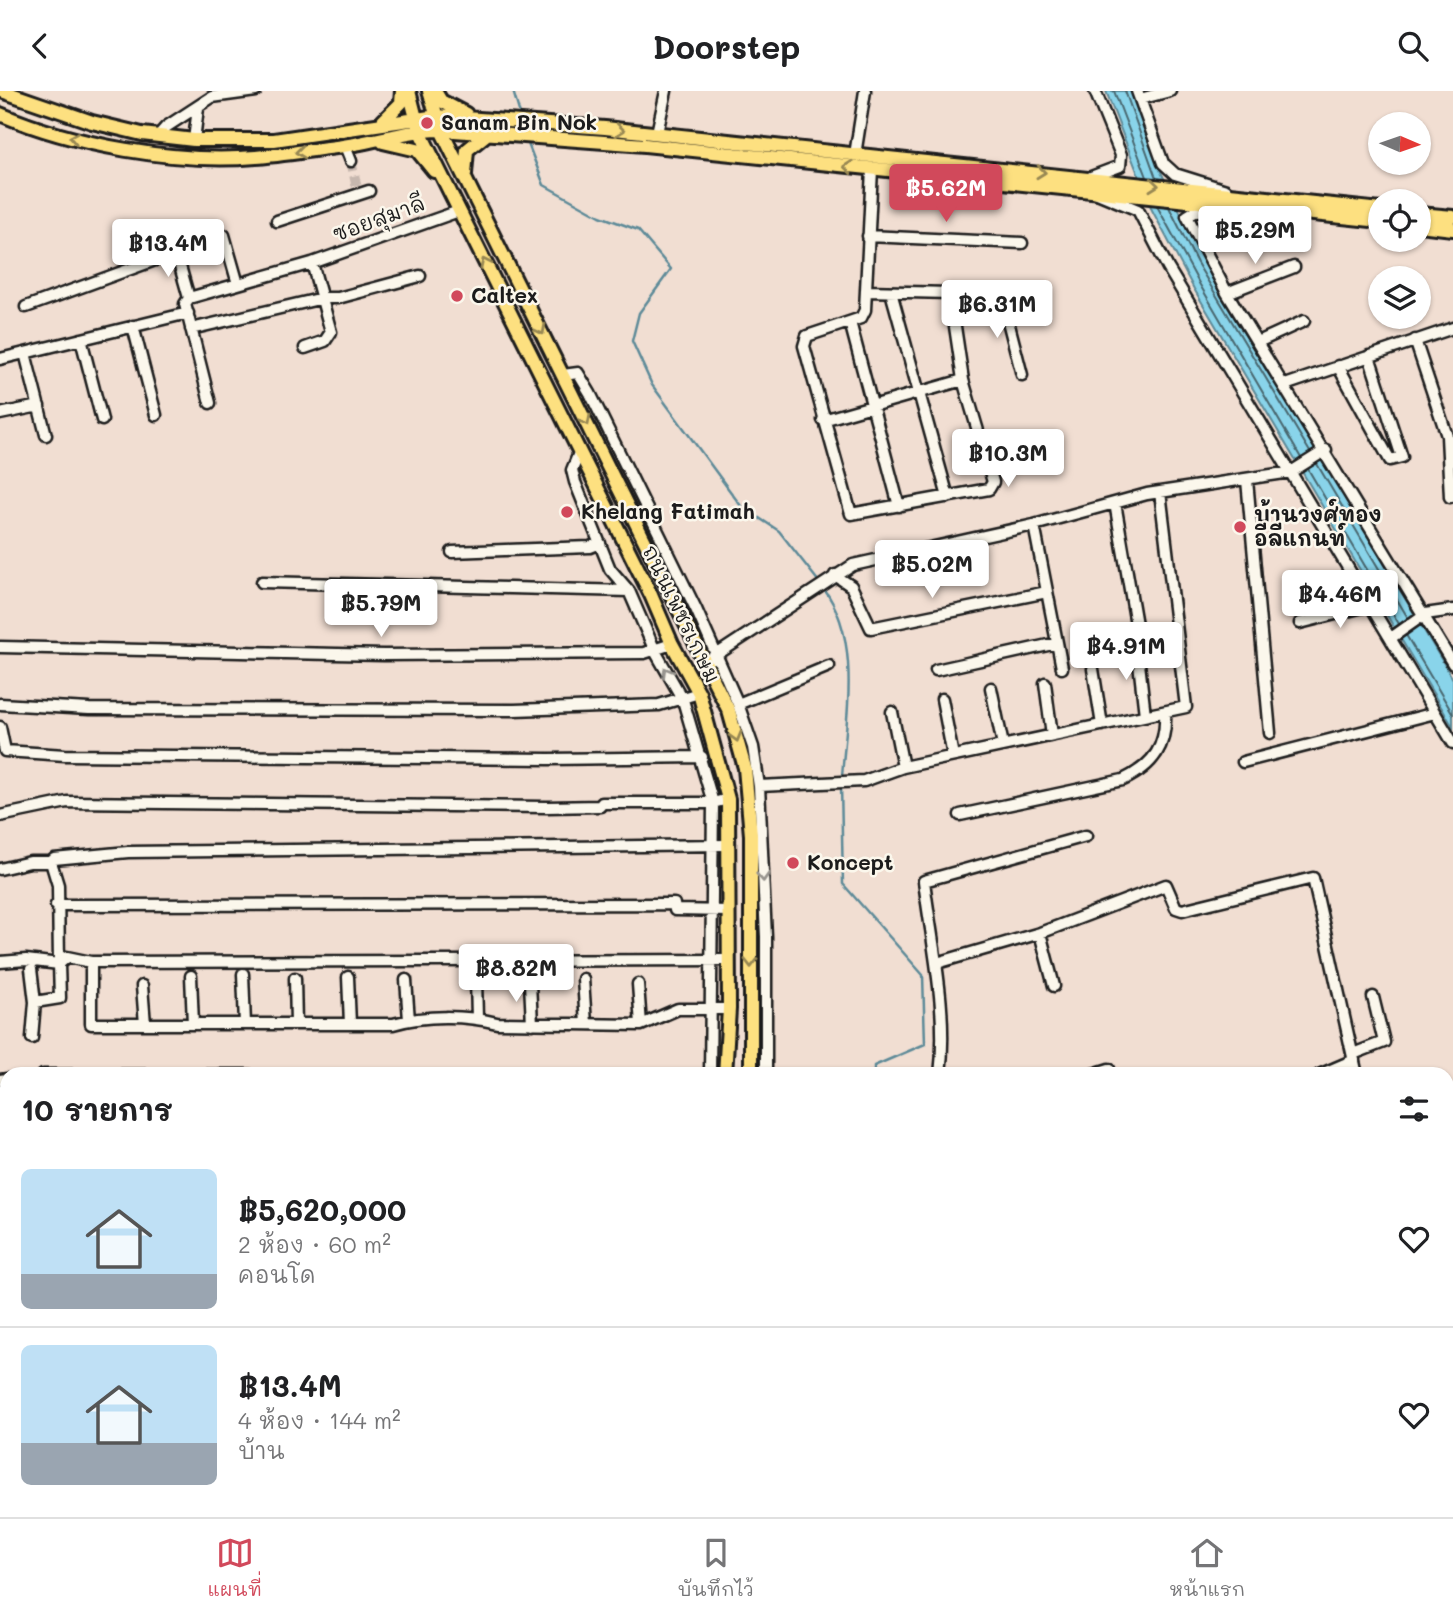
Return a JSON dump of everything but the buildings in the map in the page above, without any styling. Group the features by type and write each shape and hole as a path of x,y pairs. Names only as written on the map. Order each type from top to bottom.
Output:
{"main road":[{"path":"2,91 58,112 158,137 274,140 437,116 551,138 872,169 1091,183"},
{"path":"380,124 401,103 402,91"},
{"name":"ถนนเพชรเกษม","path":"409,91 419,130 672,644 699,693 728,799 726,845 729,911 726,960 729,1009 725,1067"},
{"name":"ถนนเพชรเกษม","path":"429,91 441,130 563,375 711,659 729,711 745,768 756,835 751,1067"},
{"path":"435,91 441,101 456,112 487,126"},
{"path":"0,114 40,131 185,156 254,157 345,146 419,130 487,126 552,125 657,133 1091,183 1194,203 1368,220"},
{"path":"466,179 467,150 487,126"},
{"path":"374,141 403,144 416,150 449,191"},
{"path":"1112,186 1195,189 1368,209"},
{"path":"1431,214 1453,217"},
{"path":"1431,226 1453,229"},
{"path":"547,388 563,375"}],"street":[{"path":"158,137 166,127 212,97 256,91"},
{"path":"657,133 666,91"},
{"path":"855,155 865,91"},
{"path":"1095,91 1121,155 1120,166 1091,183 1138,210 1168,268 1453,743"},
{"path":"1170,91 1139,95 1163,163 1175,174 1241,195"},
{"path":"194,140 198,108"},
{"path":"345,146 351,161"},
{"path":"872,169 865,310 861,318 807,336 805,340 823,419 851,514 989,488 993,482 963,380 950,293"},
{"path":"349,197 357,188"},
{"path":"277,221 369,191"},
{"path":"1268,210 1195,211 1187,216 1227,293 1326,450 1453,664"},
{"name":"ซอยสุมาลี","path":"189,298 312,263 459,211"},
{"path":"26,307 224,235 238,284"},
{"path":"868,236 1022,243"},
{"path":"176,252 189,298 185,304 210,403"},
{"path":"305,348 329,338 331,332 312,263"},
{"path":"1227,293 1294,267"},
{"path":"191,330 323,299 338,298 420,276"},
{"path":"866,291 950,293 1027,300"},
{"path":"891,292 948,497"},
{"path":"1002,298 1022,375"},
{"path":"0,359 188,313"},
{"path":"1258,342 1304,321"},
{"path":"850,322 899,506"},
{"path":"133,326 156,415"},
{"path":"1285,385 1453,328"},
{"path":"81,339 102,420"},
{"path":"1415,340 1447,436 1450,497"},
{"path":"25,353 46,435"},
{"path":"1338,366 1390,460 1402,457 1369,356"},
{"path":"823,419 963,380"},
{"path":"0,414 39,406"},
{"path":"766,1067 766,937 756,835 760,786 753,747 738,704 711,659 812,595 835,575 853,565 1034,525 1160,492 1291,472 1326,450"},
{"path":"579,453 572,470 575,482 610,569 629,590 655,651 683,700 702,757 713,803 710,1067"},
{"path":"1247,480 1270,733"},
{"path":"760,786 864,781 903,767 1186,707 1160,492"},
{"path":"1115,503 1138,641 1145,715"},
{"path":"1034,525 1062,668"},
{"path":"452,552 590,547 600,543"},
{"path":"835,575 851,586 871,628 1047,591"},
{"path":"262,582 629,590"},
{"path":"635,602 650,595"},
{"path":"1300,622 1371,605"},
{"path":"1391,638 1425,614 1453,610"},
{"path":"936,670 1057,643"},
{"path":"0,647 384,655 655,651 672,644"},
{"path":"738,704 829,666"},
{"path":"1093,669 1102,725"},
{"path":"1045,683 1052,735"},
{"path":"991,688 1003,745"},
{"path":"0,704 89,709 384,711 642,706 683,700 699,693"},
{"path":"942,699 953,756"},
{"path":"891,712 903,767"},
{"path":"960,815 1132,776 1152,761 1161,747 1165,712"},
{"path":"1243,762 1435,713"},
{"path":"0,727 3,751 277,757 702,757"},
{"path":"0,816 68,802 547,807 600,806 602,803 713,803 728,799"},
{"path":"941,1067 943,1046 937,963 924,881 1086,836"},
{"path":"0,869 38,860 51,862 54,859 128,852 726,845"},
{"path":"34,1002 60,998 56,905 58,885 51,862"},
{"path":"937,963 1040,933 1166,885 1176,908 1182,910 1249,891 1272,891 1313,879 1355,1067"},
{"path":"56,905 674,904 675,911 729,911"},
{"path":"1040,933 1054,986"},
{"path":"60,964 67,957 91,962 726,960"},
{"path":"0,962 26,960 60,964"},
{"path":"91,962 91,1024 393,1024 408,1020 477,1018 497,1023 641,1025 678,1009 729,1009"},
{"path":"31,969 34,1002 32,1038"},
{"path":"243,974 245,1024"},
{"path":"191,975 193,1024"},
{"path":"348,977 350,1024"},
{"path":"295,978 296,1024"},
{"path":"476,979 477,1018"},
{"path":"583,979 586,1024"},
{"path":"406,980 408,1020"},
{"path":"530,983 532,1024"},
{"path":"639,984 641,1025"},
{"path":"142,986 145,1024"},
{"path":"1334,1067 1384,1042 1373,997"}],"water":[{"path":"1106,91 1131,91 1161,172 1203,260 1453,679 1453,727 1194,289 1152,210"}],"waterway":[{"path":"513,91 521,118"},
{"path":"527,141 544,185 600,216 638,230 671,269 639,313 632,341 652,385 741,506 779,531 819,582"},
{"path":"823,588 835,608 843,630 847,654 848,704 842,777"},
{"path":"841,784 843,884 923,975 925,1044 874,1067"}],"tunnel":[{"path":"351,161 357,188"}],"place":[{"name":"Sanam Bin Nok","path":"427,123"},
{"name":"Caltex","path":"457,296"},
{"name":"Khelang Fatimah","path":"567,512"},
{"name":"บ้านวงศ์ทอง อีลีแกนท์","path":"1240,527"},
{"name":"Koncept","path":"793,863"}]}
